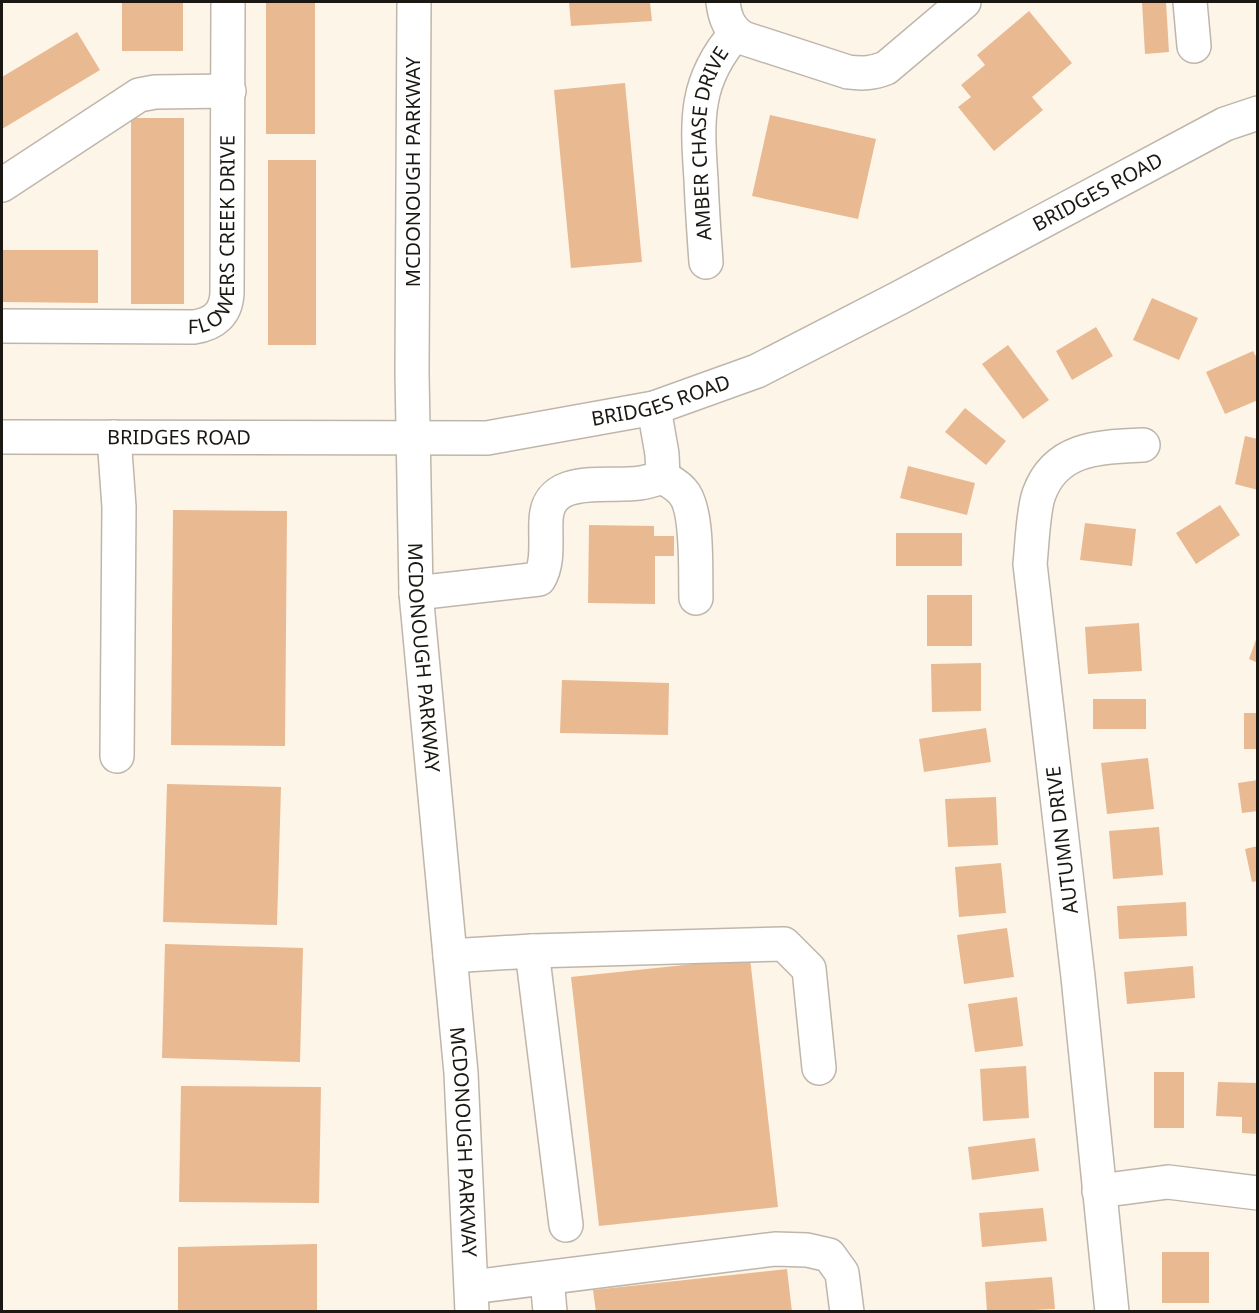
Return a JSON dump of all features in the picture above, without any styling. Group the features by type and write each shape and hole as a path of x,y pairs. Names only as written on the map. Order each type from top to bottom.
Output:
{"street":[{"name":"FLOWERS CREEK DRIVE","path":"2,326 194,327 207,324 218,317 226,307 228,2"},
{"name":"MCDONOUGH PARKWAY","path":"414,2 413,439 416,593 461,1073 472,1299"},
{"name":"AMBER CHASE DRIVE","path":"723,2 725,17 736,33 753,42 848,72 872,73 898,60 964,2"},
{"path":"1190,2 1194,46"},
{"name":"AMBER CHASE DRIVE","path":"706,262 698,135 699,112 701,98 714,62 736,33"},
{"name":"FLOWERS CREEK DRIVE","path":"2,185 139,95 155,92 229,91"},
{"name":"BRIDGES ROAD","path":"2,437 487,438 654,408 757,371 909,293 1225,124 1257,112"},
{"path":"654,408 662,454 663,477"},
{"path":"114,437 119,507 117,756"},
{"name":"AUTUMN DRIVE","path":"1112,1311 1078,977 1030,564 1038,495 1055,465 1086,450 1143,445"},
{"path":"416,593 539,579 544,571 546,514 550,502 561,491 578,485 641,483 663,477"},
{"path":"663,477 683,492 690,506 693,519 696,598"},
{"path":"450,956 532,951 784,944 809,969 819,1068"},
{"path":"532,951 566,1225"},
{"path":"1099,1191 1168,1182 1257,1193"},
{"path":"472,1299 547,1278 775,1249 807,1250 829,1255 842,1273 847,1311"},
{"path":"547,1278 550,1311"}],"building":[{"path":"122,2 183,2 183,51 122,51"},
{"path":"266,2 315,2 315,134 266,134"},
{"path":"569,2 650,2 652,21 571,26"},
{"path":"1142,2 1166,2 1169,52 1145,54"},
{"path":"1029,11 1072,63 1032,97 1043,110 994,151 958,107 971,97 961,85 985,65 977,55"},
{"path":"77,32 100,70 2,129 2,77"},
{"path":"625,83 642,262 571,268 554,90"},
{"path":"770,115 876,139 858,219 752,196"},
{"path":"131,118 184,118 184,304 131,304"},
{"path":"268,160 316,160 316,345 268,345"},
{"path":"2,250 98,250 98,303 2,302"},
{"path":"1152,298 1198,318 1179,360 1133,340"},
{"path":"1096,327 1113,356 1072,380 1056,351"},
{"path":"1008,345 1049,400 1023,419 982,364"},
{"path":"1253,351 1258,360 1258,400 1225,414 1206,372"},
{"path":"965,408 1006,441 986,465 945,432"},
{"path":"1245,436 1258,439 1258,490 1235,484"},
{"path":"908,466 975,483 967,515 900,498"},
{"path":"1220,505 1240,535 1196,564 1176,533"},
{"path":"173,510 287,511 285,746 171,745"},
{"path":"1085,523 1136,529 1132,566 1080,560"},
{"path":"589,525 654,526 654,536 674,536 674,556 655,556 655,604 588,603"},
{"path":"896,533 962,533 962,566 896,566"},
{"path":"927,595 972,595 972,646 927,646"},
{"path":"1139,623 1142,671 1088,674 1085,627"},
{"path":"1258,637 1258,663 1249,659"},
{"path":"981,663 981,711 932,712 931,664"},
{"path":"562,680 669,683 668,735 560,733"},
{"path":"1093,699 1146,699 1146,729 1093,729"},
{"path":"1244,713 1258,713 1258,749 1244,749"},
{"path":"986,728 991,762 924,772 919,739"},
{"path":"1148,758 1154,809 1107,814 1101,763"},
{"path":"1258,780 1258,811 1242,813 1238,783"},
{"path":"167,784 281,787 277,925 163,922"},
{"path":"996,797 998,845 948,847 945,799"},
{"path":"1159,827 1163,875 1113,879 1109,831"},
{"path":"1258,846 1258,881 1252,882 1245,849"},
{"path":"1001,863 1006,913 959,917 955,867"},
{"path":"1186,902 1187,936 1119,939 1117,906"},
{"path":"1007,928 1014,977 964,984 957,935"},
{"path":"165,944 303,948 300,1062 162,1058"},
{"path":"750,958 778,1207 599,1226 571,977"},
{"path":"1193,966 1195,998 1127,1004 1124,972"},
{"path":"1017,997 1023,1046 975,1052 968,1004"},
{"path":"1026,1066 1029,1118 983,1121 980,1069"},
{"path":"1154,1072 1184,1072 1184,1128 1154,1128"},
{"path":"1218,1082 1258,1083 1258,1134 1242,1133 1242,1117 1216,1116"},
{"path":"181,1086 321,1087 319,1203 179,1202"},
{"path":"1035,1138 1039,1171 972,1180 968,1147"},
{"path":"1043,1208 1047,1241 982,1247 979,1213"},
{"path":"317,1244 317,1312 178,1312 178,1247"},
{"path":"1162,1252 1209,1252 1209,1303 1162,1303"},
{"path":"787,1269 792,1312 596,1312 593,1290"},
{"path":"1052,1277 1055,1309 987,1312 985,1282"}]}
